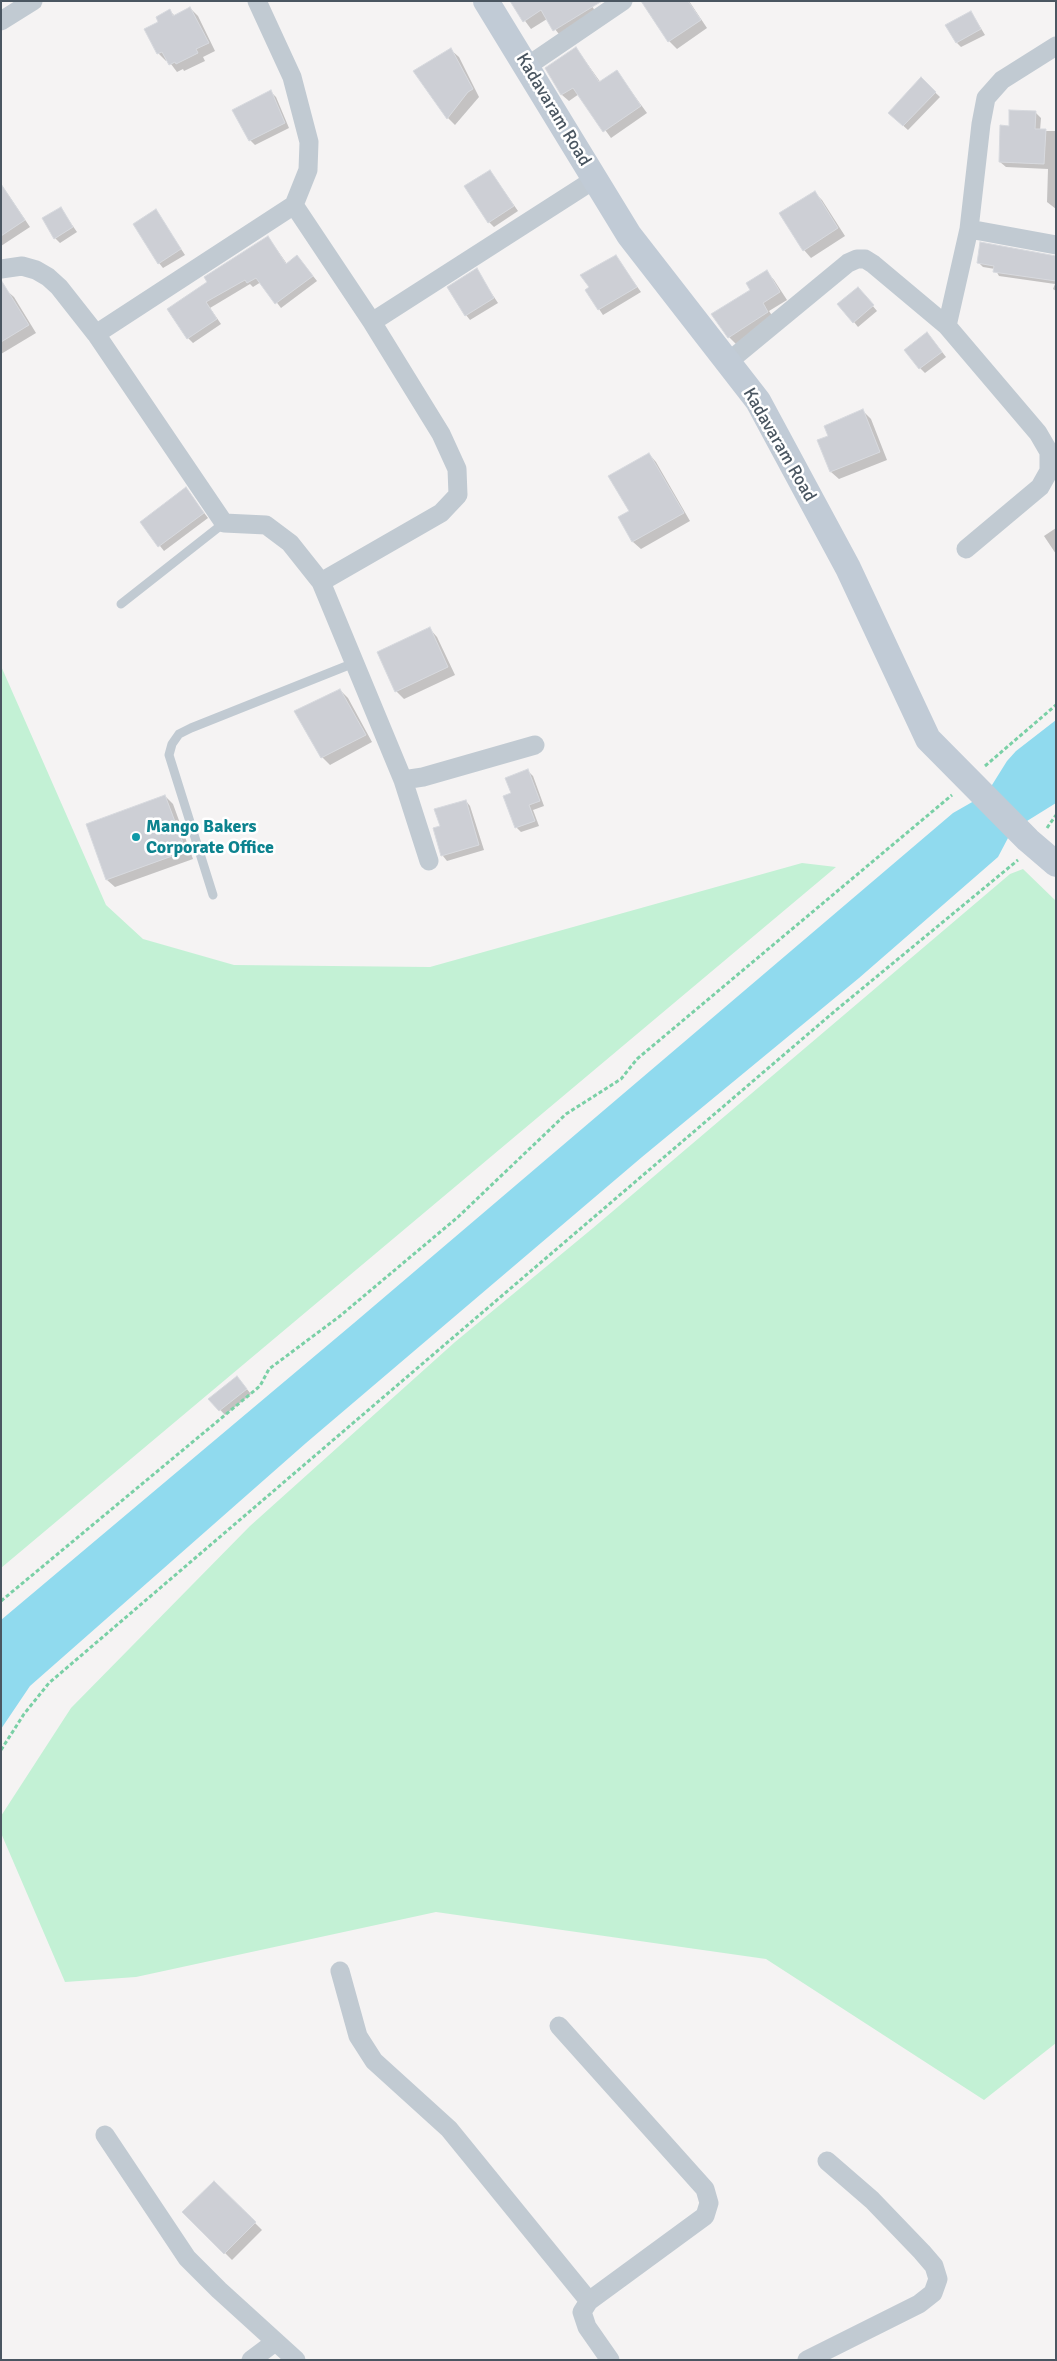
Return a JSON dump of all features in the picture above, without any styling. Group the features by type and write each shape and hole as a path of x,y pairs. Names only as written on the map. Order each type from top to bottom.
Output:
{"main road":[{"name":"Kadavaram Road","path":"486,1 629,235 758,401 848,568 928,739 1031,843 1056,864"}],"street":[{"path":"1,21 33,1"},
{"path":"96,334 294,205 308,170 309,142 292,76 257,1"},
{"path":"526,67 623,1"},
{"path":"947,326 969,229 981,124 986,98 1002,80 1056,46"},
{"path":"372,322 595,179"},
{"path":"294,205 372,322 441,434 456,469 458,495 441,513 321,582"},
{"path":"969,229 1056,245"},
{"path":"728,362 848,263 857,259 865,259 873,264 947,326 1038,433 1049,452 1049,471 1040,487 966,549"},
{"path":"1,269 22,266 36,270 48,277 96,334 224,523 266,525 290,543 321,582 403,780 429,861"},
{"path":"403,780 423,777 535,745"},
{"path":"340,1971 358,2036 374,2061 449,2129 589,2301"},
{"path":"559,2026 705,2189 709,2203 705,2216 589,2301 582,2312 588,2326 610,2360"},
{"path":"105,2135 186,2258 296,2360"},
{"path":"807,2360 918,2304 933,2293 938,2279 934,2266 916,2245 872,2200 827,2161"},
{"path":"251,2360 275,2342"}],"lane":[{"path":"122,604 224,523"},
{"path":"213,895 169,755 172,744 179,734 191,728 354,663"}],"path":[{"path":"1,1601 260,1386 269,1369 340,1316 458,1217 566,1114 621,1079 636,1059 971,783 999,752 1056,705"},
{"path":"1,1750 24,1714 49,1683 1031,843"}],"green space":[{"path":"1,666 106,905 143,939 234,965 430,967 802,863 836,867 1,1568"},
{"path":"1023,869 1056,901 1056,2043 984,2100 766,1959 436,1912 136,1977 65,1982 1,1833 1,1816 71,1708 250,1526 455,1342 593,1228 1010,874"}],"water":[{"path":"1056,720 1056,803 1027,821 1008,838 998,857 859,978 642,1157 306,1443 30,1686 1,1729 1,1620 354,1323 953,813 974,801 992,785 1007,761 1016,751"}],"building":[{"path":"510,1 602,1 553,31 541,10 523,22"},
{"path":"641,1 688,1 701,20 668,42"},
{"path":"190,7 209,43 196,49 198,53 176,64 175,62 169,65 162,52 157,54 144,29 158,22 156,17 170,9 173,16"},
{"path":"971,11 981,29 956,43 945,25"},
{"path":"576,47 599,82 617,70 641,106 603,132 573,88 561,95 545,68"},
{"path":"451,48 473,89 468,92 447,119 413,71"},
{"path":"921,77 936,92 903,126 888,113"},
{"path":"271,90 285,123 249,141 232,110"},
{"path":"1009,110 1036,111 1035,129 1046,129 1044,164 999,162 1000,125 1009,126"},
{"path":"490,170 514,206 488,223 464,186"},
{"path":"1,184 25,220 1,236"},
{"path":"815,191 838,228 803,251 779,213"},
{"path":"61,207 73,227 54,239 42,218"},
{"path":"156,209 181,249 158,264 133,224"},
{"path":"268,236 286,264 297,255 313,276 275,304 256,278 247,283 245,280 206,302 217,319 187,339 167,309 207,282 204,277"},
{"path":"980,242 1056,256 1056,281 993,272 994,266 977,263"},
{"path":"616,255 637,287 598,310 585,290 589,287 580,275"},
{"path":"477,268 494,298 465,316 447,287"},
{"path":"767,270 780,292 763,303 768,312 728,338 711,314 750,290 746,283"},
{"path":"1,280 29,325 1,342"},
{"path":"858,287 874,305 853,323 837,304"},
{"path":"927,332 942,352 919,369 904,350"},
{"path":"863,409 880,452 830,472 817,440 828,436 824,426"},
{"path":"649,453 684,513 632,542 618,517 629,511 608,476"},
{"path":"186,487 204,513 158,547 140,522"},
{"path":"430,627 448,667 395,692 377,652"},
{"path":"340,689 366,735 321,758 294,711"},
{"path":"528,769 540,801 529,805 535,821 515,828 503,796 511,793 505,778"},
{"name":"Mango Bakers Corporate Office","path":"165,795 186,851 106,880 86,824"},
{"path":"466,800 479,845 441,856 433,828 440,826 434,809"},
{"path":"237,1376 247,1389 219,1411 208,1399"},
{"path":"214,2181 256,2222 224,2254 182,2212"}],"place":[{"name":"Mango Bakers Corporate Office","path":"136,837"}]}
